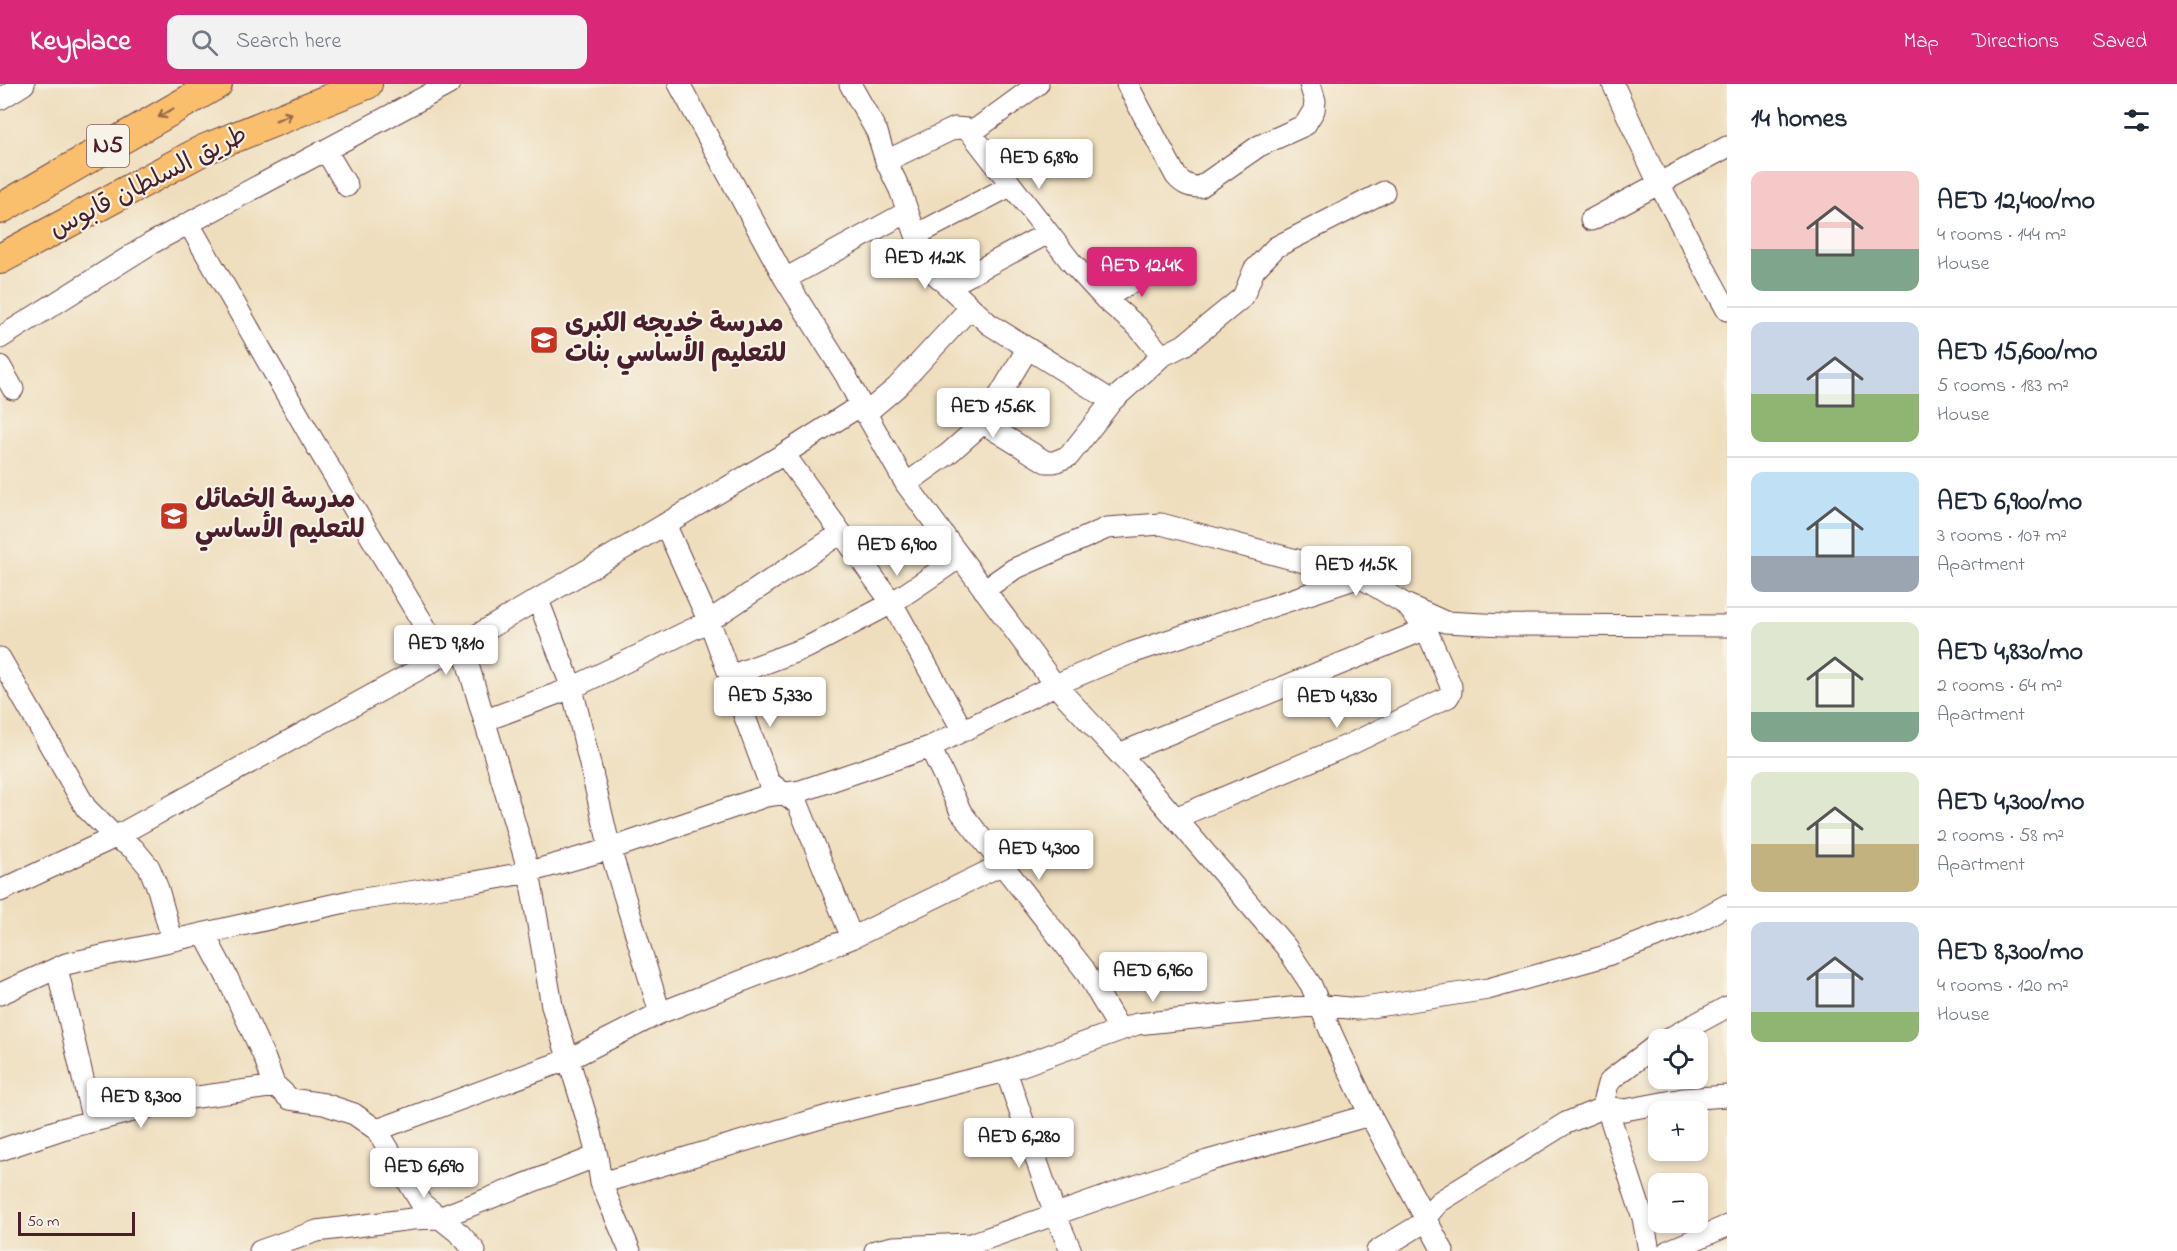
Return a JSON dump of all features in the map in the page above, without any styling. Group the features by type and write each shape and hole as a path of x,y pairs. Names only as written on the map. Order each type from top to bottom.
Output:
{"highway":[{"name":"طريق السلطان قابوس","path":"0,209 217,84"},
{"name":"طريق السلطان قابوس","path":"0,259 202,150 367,84"}],"street":[{"path":"0,99 24,84"},
{"path":"0,338 150,244 449,84"},
{"path":"679,84 785,279 846,376 906,484 1055,685 1119,754 1286,947 1311,985 1370,1115 1443,1251"},
{"path":"850,84 876,132 916,235 934,273 990,324 1112,401"},
{"path":"971,133 1038,84"},
{"path":"1127,84 1176,176 1186,185 1193,187 1200,187 1258,146 1305,125 1314,110 1315,101 1310,84"},
{"path":"1613,84 1658,182 1727,310"},
{"path":"886,161 955,128 967,129 1071,262 1105,299 1138,327 1162,356"},
{"path":"1591,220 1727,147"},
{"path":"326,151 347,186"},
{"path":"916,235 1010,186"},
{"path":"982,423 1046,462 1054,462 1069,456 1112,401 1162,356 1184,345 1243,297 1254,270 1276,248 1384,192"},
{"path":"785,279 907,212"},
{"path":"189,224 311,437 442,655"},
{"path":"949,286 1048,233"},
{"path":"1105,299 1158,265"},
{"path":"0,891 114,837 462,644 784,454 863,410 897,387 971,307"},
{"path":"906,484 948,454 982,423 1028,348"},
{"path":"0,366 13,389"},
{"path":"784,454 892,603 963,731"},
{"path":"665,524 709,621 769,782 798,804 852,938"},
{"path":"984,590 1014,569 1107,528 1161,524 1360,577 1406,604 1445,622 1503,625 1727,626"},
{"path":"486,720 572,688 709,621 841,533"},
{"path":"730,676 808,647 892,603 960,557"},
{"path":"0,994 66,964 350,901 529,872 610,849 766,796 801,791 930,747 1055,685 1131,653 1360,577"},
{"path":"538,600 572,688 610,849 660,1013"},
{"path":"1175,818 1351,744 1448,697 1451,686 1426,629 1406,604"},
{"path":"1119,754 1426,629"},
{"path":"462,644 529,872 552,1006 597,1156 601,1183 630,1251"},
{"path":"0,657 81,799 99,823 114,837 134,849 149,867 158,889 172,939"},
{"path":"930,747 961,812 1084,969 1120,1030"},
{"path":"377,1130 569,1059 660,1013 852,938 1001,865"},
{"path":"601,1183 840,1112 1006,1071 1137,1024 1320,1005 1358,1009 1488,989 1602,957 1698,921 1727,905"},
{"path":"204,934 228,979 276,1086 290,1099 324,1104 354,1114 377,1130 421,1203 460,1234 475,1251"},
{"path":"57,968 93,1121"},
{"path":"1686,1029 1727,1007"},
{"path":"1648,1051 1613,1078 1605,1091 1605,1107 1642,1218 1649,1251"},
{"path":"1006,1071 1055,1214 1071,1251"},
{"path":"0,1150 62,1129 176,1100 276,1086"},
{"path":"1377,1251 1418,1226 1439,1202 1566,1123 1605,1107 1625,1110 1683,1099 1727,1096"},
{"path":"875,1251 893,1247 971,1244 1207,1161 1370,1115"},
{"path":"260,1251 317,1232 412,1219 439,1218 597,1156"},
{"path":"1668,1251 1727,1226"}],"place":[{"name":"مدرسة خديجه الكبرى للتعليم الأساسي بنات","path":"544,340"},
{"name":"مدرسة الخمائل للتعليم الأساسي","path":"174,516"}]}
